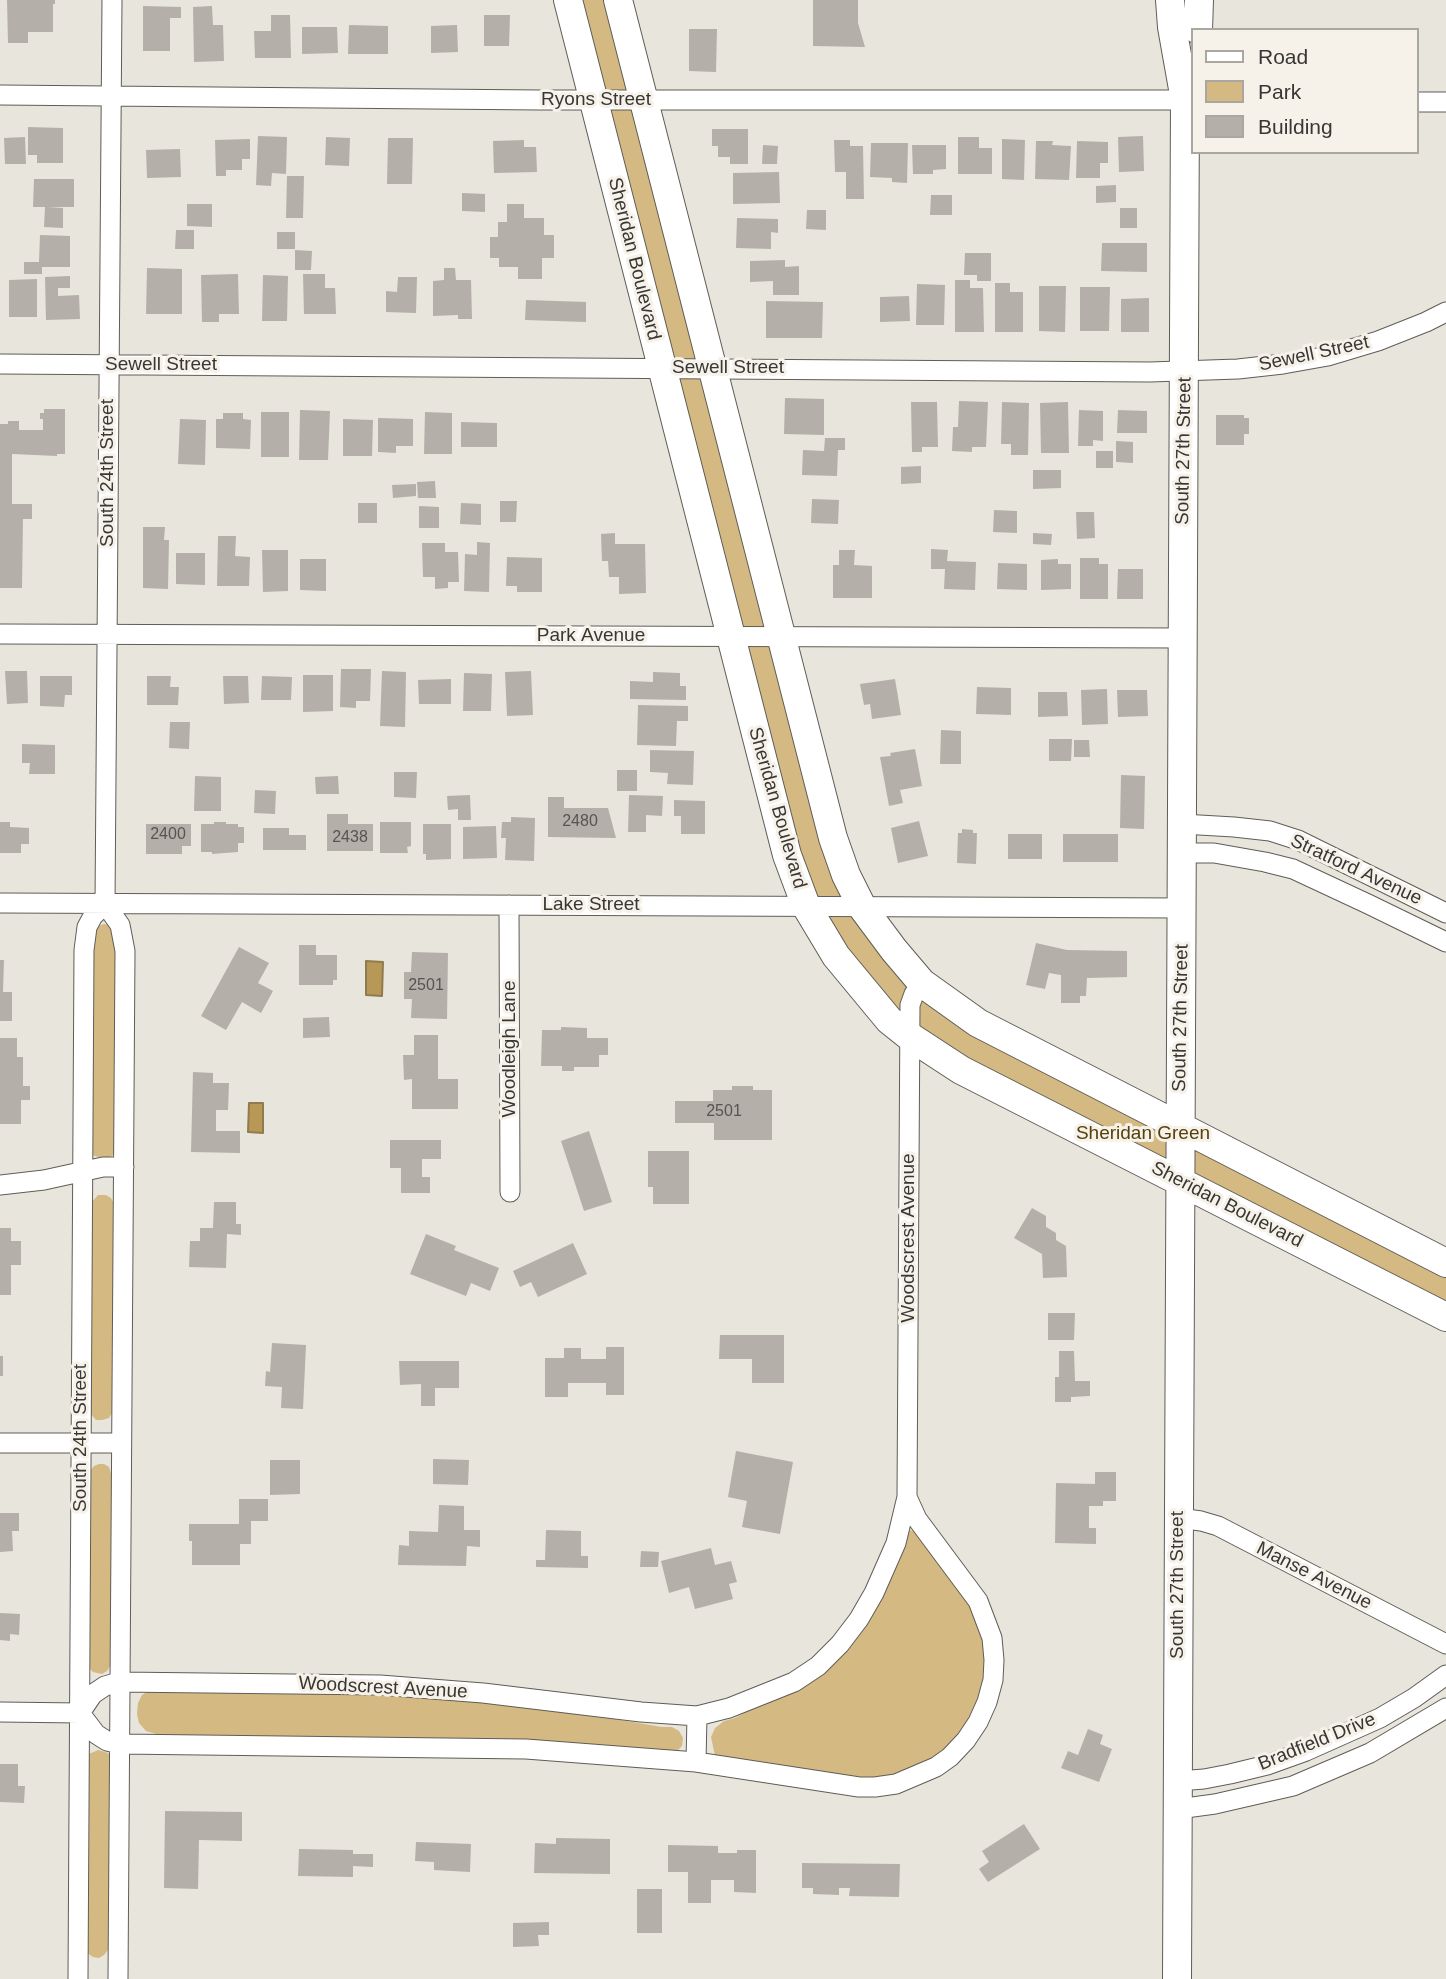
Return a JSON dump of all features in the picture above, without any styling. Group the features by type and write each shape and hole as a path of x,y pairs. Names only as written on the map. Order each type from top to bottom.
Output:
{"main road":[{"name":"Sheridan Boulevard","path":"568,0 787,855 806,906 836,956 889,1020 961,1070 1446,1317"},
{"path":"618,0 833,838 846,875 862,906 922,983 978,1023 1446,1263"},
{"name":"South 27th Street","path":"1170,0 1172,27 1189,100 1182,638 1177,1979"},
{"path":"1198,28 1199,0"}],"street":[{"name":"South 24th Street","path":"112,0 105,904 120,925 125,951 118,1979"},
{"name":"Ryons Street","path":"0,95 644,100 1189,100"},
{"path":"1418,102 1446,102"},
{"name":"Sewell Street","path":"0,364 1150,372 1249,368 1328,356 1378,341 1446,312"},
{"name":"Park Avenue","path":"0,634 1182,638"},
{"name":"Stratford Avenue","path":"1182,824 1269,831 1298,840 1446,913"},
{"name":"Stratford Avenue","path":"1182,853 1214,853 1293,869 1446,943"},
{"name":"Lake Street","path":"0,903 1182,908"},
{"name":"South 24th Street","path":"78,1979 82,1171 86,935 93,916 105,904"},
{"name":"Woodleigh Lane","path":"509,905 510,1192"},
{"name":"Woodscrest Avenue","path":"119,1682 380,1685 697,1716 721,1711 794,1682 818,1666 859,1619 874,1593 896,1543 907,1497 909,1036 910,1004 922,983"},
{"path":"0,1185 44,1180 103,1167 124,1167"},
{"path":"0,1443 121,1443"},
{"name":"Woodscrest Avenue","path":"80,1713 96,1734 107,1741 120,1744 526,1749 696,1762 859,1787 896,1784 936,1767 966,1740 987,1702 993,1679 994,1660 992,1638 978,1601 917,1519 907,1497"},
{"name":"Manse Avenue","path":"1179,1518 1218,1526 1446,1644"},
{"name":"Bradfield Drive","path":"1178,1781 1230,1774 1267,1765 1306,1751 1380,1718 1446,1675"},
{"path":"0,1712 80,1713 93,1694 105,1686 119,1682"},
{"name":"Bradfield Drive","path":"1178,1808 1215,1804 1293,1786 1370,1753 1446,1708"},
{"path":"696,1762 697,1716"}],"green space":[{"name":"Sheridan Green","path":"568,0 618,0 833,838 922,983 1446,1263 1446,1317 933,1053 806,906"},
{"path":"110,925 115,937 115,1152 104,1159 92,1155 92,936 98,926"},
{"path":"98,1195 106,1195 114,1204 113,1411 109,1418 102,1420 96,1420 89,1412 91,1203"},
{"path":"99,1464 109,1467 112,1477 112,1663 102,1674 89,1668 89,1472"},
{"path":"914,1530 969,1600 982,1631 986,1652 985,1684 963,1737 936,1761 880,1781 715,1756 711,1737 715,1728 821,1672 907,1531"},
{"path":"360,1688 580,1713 672,1727 679,1731 683,1738 682,1746 677,1751 163,1736 146,1731 139,1723 137,1714 138,1703 148,1691"},
{"path":"98,1750 111,1757 109,1944 108,1950 99,1958 87,1953 89,1754"}],"shaded area":[{"path":"366,961 383,962 382,996 366,995"},
{"path":"249,1103 263,1103 263,1133 248,1132"}],"building":[{"path":"7,0 55,0 53,32 28,32 28,43 8,43"},
{"path":"813,0 858,0 858,23 865,47 813,46"},
{"path":"143,6 181,7 181,18 170,18 170,51 143,51"},
{"path":"212,6 213,25 223,25 224,61 194,62 193,7"},
{"path":"271,15 290,15 291,58 255,58 254,31 271,31"},
{"path":"484,15 510,15 509,46 484,46"},
{"path":"349,25 388,26 388,54 348,54"},
{"path":"457,25 458,52 431,53 431,26"},
{"path":"302,27 337,27 338,53 302,54"},
{"path":"689,29 717,29 716,72 689,71"},
{"path":"28,127 63,128 63,163 37,163 37,155 28,155"},
{"path":"712,129 748,129 748,164 730,164 730,157 718,157 718,146 712,146"},
{"path":"258,136 287,137 286,174 272,173 271,186 256,185"},
{"path":"1143,136 1144,171 1119,172 1118,137"},
{"path":"25,137 26,164 5,164 4,138"},
{"path":"326,137 350,138 349,166 325,165"},
{"path":"958,137 979,137 979,148 992,148 992,174 958,174"},
{"path":"388,138 413,138 412,184 387,184"},
{"path":"250,139 250,159 242,159 242,170 226,170 226,176 216,176 215,140"},
{"path":"1002,139 1025,140 1024,180 1002,179"},
{"path":"524,140 524,147 536,147 537,172 494,173 493,141"},
{"path":"834,140 850,140 850,146 863,146 864,199 846,199 846,172 835,172"},
{"path":"1036,141 1053,141 1052,145 1071,146 1069,180 1035,179"},
{"path":"1077,141 1108,142 1108,163 1100,163 1100,178 1076,178"},
{"path":"871,143 908,143 907,183 892,182 892,178 870,177"},
{"path":"763,145 778,146 777,164 762,164"},
{"path":"912,145 946,145 946,169 933,170 933,174 913,174"},
{"path":"180,149 181,177 147,178 146,150"},
{"path":"779,172 780,203 733,204 733,173"},
{"path":"287,176 304,176 303,218 286,218"},
{"path":"34,179 74,179 74,207 48,207 63,208 63,228 44,227 45,207 33,207"},
{"path":"1116,185 1116,202 1096,203 1096,186"},
{"path":"462,193 485,194 485,212 462,211"},
{"path":"931,195 952,195 952,215 930,215"},
{"path":"187,204 212,204 212,227 187,226"},
{"path":"507,204 524,204 524,218 544,218 544,235 554,235 554,258 542,258 542,279 518,279 518,267 499,267 499,258 490,258 490,237 498,237 498,222 507,222"},
{"path":"1120,208 1137,208 1137,228 1120,228"},
{"path":"807,210 826,210 826,230 806,229"},
{"path":"737,218 778,219 778,233 771,232 771,249 736,248"},
{"path":"176,230 194,230 194,249 175,249"},
{"path":"277,232 295,232 295,249 277,249"},
{"path":"40,235 70,236 70,267 42,267 42,274 24,274 24,262 39,262"},
{"path":"1102,243 1147,243 1147,272 1101,271"},
{"path":"295,250 312,251 311,270 295,270"},
{"path":"965,253 991,253 991,281 977,281 977,275 964,275"},
{"path":"785,260 785,267 799,266 799,295 773,295 773,281 750,282 750,261"},
{"path":"147,268 182,269 182,314 146,314"},
{"path":"444,268 455,268 456,280 471,280 472,319 458,319 458,315 433,316 433,281 444,280"},
{"path":"238,274 239,314 219,314 219,322 202,322 201,275"},
{"path":"303,274 325,274 325,288 335,288 336,314 304,314"},
{"path":"263,275 288,276 287,321 262,321"},
{"path":"70,276 70,288 58,288 58,296 79,295 80,319 46,320 45,277"},
{"path":"398,277 417,277 416,313 386,312 386,291 397,292"},
{"path":"37,279 37,317 9,317 9,280"},
{"path":"955,280 970,280 970,288 983,288 984,332 955,332"},
{"path":"995,283 1010,283 1010,292 1023,292 1023,332 995,332"},
{"path":"917,284 945,285 944,325 916,325"},
{"path":"1039,286 1066,286 1065,332 1039,331"},
{"path":"1080,287 1110,287 1109,331 1080,331"},
{"path":"909,296 910,321 880,322 880,297"},
{"path":"1149,298 1149,332 1121,332 1121,299"},
{"path":"526,300 586,302 586,322 525,320"},
{"path":"766,301 823,302 822,338 766,338"},
{"path":"785,398 824,399 824,435 784,434"},
{"path":"959,401 988,402 986,447 972,447 972,452 952,451 953,427 958,427"},
{"path":"911,402 937,402 938,447 922,447 922,452 912,452"},
{"path":"1002,402 1029,403 1028,455 1011,455 1011,444 1001,444"},
{"path":"1068,402 1069,453 1041,453 1040,403"},
{"path":"44,409 65,409 65,454 12,454 12,504 32,504 32,519 23,519 22,588 0,588 0,424 19,421 19,430 43,430 40,413 44,413"},
{"path":"300,410 330,411 328,460 299,460"},
{"path":"1079,410 1103,411 1103,441 1093,440 1093,446 1078,446"},
{"path":"1118,410 1147,411 1147,433 1117,433"},
{"path":"261,412 289,412 289,457 261,457"},
{"path":"425,412 452,413 452,454 424,454"},
{"path":"223,413 243,413 243,419 251,420 250,449 216,448 216,419 223,419"},
{"path":"1216,415 1244,415 1244,418 1249,418 1249,434 1244,434 1244,445 1216,445"},
{"path":"378,418 413,419 413,446 396,446 396,453 378,452"},
{"path":"180,419 206,420 205,465 178,464"},
{"path":"343,419 373,420 372,456 343,456"},
{"path":"461,422 497,423 497,447 461,447"},
{"path":"825,438 845,438 845,450 838,450 837,476 802,475 803,450 824,451"},
{"path":"1116,441 1133,442 1133,463 1116,462"},
{"path":"1096,451 1113,451 1113,468 1096,468"},
{"path":"921,466 921,483 901,484 901,467"},
{"path":"1033,470 1061,470 1061,488 1033,489"},
{"path":"435,481 436,498 418,498 417,482"},
{"path":"416,484 416,496 393,498 392,485"},
{"path":"812,499 839,500 838,524 811,523"},
{"path":"500,501 517,501 516,522 500,522"},
{"path":"358,503 377,503 377,523 358,523"},
{"path":"461,503 481,504 481,525 460,524"},
{"path":"419,506 439,507 439,528 419,528"},
{"path":"994,510 1017,511 1017,533 993,532"},
{"path":"1076,512 1094,512 1095,538 1077,539"},
{"path":"143,527 165,527 164,540 169,540 168,589 143,588"},
{"path":"615,533 615,544 645,544 646,593 619,594 619,577 609,577 608,561 602,561 601,534"},
{"path":"1033,533 1052,534 1051,545 1033,544"},
{"path":"218,536 236,536 235,556 250,557 249,586 217,586"},
{"path":"477,542 490,543 489,592 464,591 465,554 477,555"},
{"path":"422,543 445,543 445,552 458,552 459,582 448,582 448,588 435,589 435,577 423,577"},
{"path":"931,549 948,550 947,561 976,562 975,590 944,589 945,569 931,569"},
{"path":"262,550 288,550 288,591 263,592"},
{"path":"839,550 855,550 854,565 872,566 872,598 833,598 833,565 839,565"},
{"path":"176,553 205,553 205,585 176,584"},
{"path":"507,557 542,558 542,592 517,592 517,586 506,586"},
{"path":"1080,558 1099,558 1099,564 1108,564 1108,599 1080,599"},
{"path":"300,559 326,559 326,591 300,590"},
{"path":"1058,559 1058,564 1071,564 1071,589 1041,590 1041,560"},
{"path":"998,563 1027,564 1027,590 997,589"},
{"path":"1118,569 1143,569 1143,599 1117,599"},
{"path":"341,669 371,669 370,701 356,701 356,708 340,707"},
{"path":"5,671 27,671 28,703 7,704"},
{"path":"382,671 406,672 405,727 380,726"},
{"path":"531,671 533,715 507,716 505,672"},
{"path":"653,672 680,673 680,686 686,686 686,700 630,699 630,681 653,682"},
{"path":"464,673 492,674 491,711 463,711"},
{"path":"303,675 333,675 333,711 303,712"},
{"path":"40,676 72,676 72,695 65,695 64,707 40,706"},
{"path":"147,676 171,676 170,687 179,687 178,705 147,705"},
{"path":"223,676 248,676 249,703 224,704"},
{"path":"262,676 292,677 291,700 261,700"},
{"path":"451,679 451,704 419,704 418,680"},
{"path":"895,679 901,715 872,719 870,704 864,705 860,684"},
{"path":"977,687 1011,688 1011,715 976,714"},
{"path":"1107,689 1108,724 1082,725 1081,690"},
{"path":"1117,690 1147,690 1148,716 1118,717"},
{"path":"1038,692 1067,692 1068,716 1038,717"},
{"path":"638,705 688,706 688,721 677,721 676,746 637,745"},
{"path":"170,722 190,722 189,749 169,748"},
{"path":"941,730 961,731 961,764 940,764"},
{"path":"1049,739 1072,739 1071,761 1049,761"},
{"path":"1074,740 1089,740 1090,757 1074,757"},
{"path":"22,744 55,745 55,774 29,774 30,763 22,763"},
{"path":"915,749 922,786 900,790 903,803 889,806 880,757"},
{"path":"650,750 694,751 693,785 667,784 668,773 650,772"},
{"path":"617,770 637,770 637,791 617,791"},
{"path":"394,772 417,772 416,798 394,797"},
{"path":"1121,775 1145,776 1144,829 1120,828"},
{"path":"195,776 221,777 221,811 194,811"},
{"path":"338,776 339,794 316,794 315,777"},
{"path":"255,790 276,791 275,814 254,813"},
{"path":"470,795 471,820 458,820 458,809 448,810 447,796"},
{"path":"629,795 663,796 662,816 646,815 646,832 628,832"},
{"path":"548,797 564,797 564,808 608,808 616,838 548,837"},
{"path":"674,800 705,801 705,834 681,834 681,816 674,816"},
{"path":"327,814 348,814 348,824 373,824 373,851 327,851"},
{"path":"511,817 535,818 534,861 505,860 506,838 501,838 502,822 511,822"},
{"path":"919,821 928,856 898,863 891,828"},
{"path":"0,822 10,822 10,827 29,828 29,844 21,844 21,853 0,853"},
{"path":"214,822 244,827 244,843 238,843 238,852 201,852 201,824"},
{"path":"380,822 411,822 411,846 407,847 408,853 380,853"},
{"path":"146,824 191,824 191,846 182,846 182,854 146,854"},
{"path":"423,824 451,824 451,859 426,860 426,854 423,854"},
{"path":"496,826 497,858 463,859 463,827"},
{"path":"263,828 289,828 289,835 306,835 306,850 263,850"},
{"path":"962,829 977,833 976,864 957,863 958,833 962,833"},
{"path":"1008,834 1042,834 1042,859 1008,859"},
{"path":"1063,834 1118,834 1118,862 1063,862"},
{"path":"1036,943 1067,950 1127,951 1127,977 1087,978 1086,996 1080,996 1080,1003 1061,1003 1061,975 1049,973 1045,989 1026,985"},
{"path":"299,945 316,945 316,955 337,955 337,980 333,980 333,985 299,985"},
{"path":"239,947 269,963 258,983 273,991 261,1013 242,1002 226,1030 201,1016"},
{"path":"412,952 448,953 447,1019 411,1018 412,999 404,999 404,972 411,972"},
{"path":"0,960 4,960 3,992 12,992 12,1021 0,1021"},
{"path":"329,1017 330,1037 303,1038 303,1018"},
{"path":"561,1027 587,1028 587,1038 608,1038 608,1055 599,1055 599,1067 574,1067 574,1071 562,1071 562,1066 541,1066 542,1030 561,1030"},
{"path":"414,1035 438,1035 438,1079 458,1079 458,1109 412,1109 412,1079 404,1080 403,1055 414,1055"},
{"path":"0,1038 17,1038 17,1057 23,1057 23,1086 30,1086 30,1100 21,1100 21,1124 0,1124"},
{"path":"193,1072 213,1073 213,1083 229,1083 228,1110 216,1110 216,1131 240,1131 240,1153 191,1152"},
{"path":"732,1086 772,1090 772,1140 714,1140 714,1123 675,1123 675,1101 713,1101 713,1090 732,1090"},
{"path":"589,1131 612,1202 584,1211 561,1141"},
{"path":"390,1140 441,1140 441,1159 422,1159 422,1177 430,1177 430,1193 401,1193 401,1168 390,1168"},
{"path":"648,1151 689,1151 689,1204 653,1204 653,1187 648,1187"},
{"path":"214,1202 236,1202 236,1224 241,1224 241,1235 227,1234 226,1268 189,1267 190,1241 200,1241 200,1228 213,1228"},
{"path":"1032,1208 1046,1216 1046,1227 1056,1233 1056,1240 1066,1246 1067,1277 1043,1278 1042,1254 1014,1238"},
{"path":"0,1228 11,1228 11,1241 21,1241 21,1265 11,1265 11,1295 0,1295"},
{"path":"426,1234 456,1246 454,1250 499,1268 490,1291 471,1283 466,1296 410,1274"},
{"path":"573,1243 587,1274 538,1297 531,1282 520,1287 513,1271"},
{"path":"1048,1313 1075,1313 1074,1340 1048,1340"},
{"path":"720,1335 784,1335 784,1383 752,1383 752,1359 719,1359"},
{"path":"272,1343 306,1345 303,1409 281,1408 282,1387 265,1386 266,1371 270,1372"},
{"path":"606,1347 624,1347 624,1395 606,1395 606,1383 568,1383 568,1397 545,1397 545,1358 564,1358 564,1348 581,1348 581,1359 606,1359"},
{"path":"1059,1351 1074,1351 1075,1381 1090,1381 1090,1396 1071,1397 1071,1402 1055,1402"},
{"path":"0,1356 3,1356 3,1376 0,1376"},
{"path":"399,1361 459,1361 459,1388 435,1388 435,1406 421,1406 421,1384 400,1385"},
{"path":"736,1451 793,1462 780,1534 742,1527 747,1501 728,1497"},
{"path":"433,1459 469,1460 468,1485 433,1484"},
{"path":"270,1460 300,1460 300,1494 270,1495"},
{"path":"1095,1472 1116,1472 1116,1501 1103,1501 1103,1506 1089,1506 1089,1528 1096,1528 1096,1544 1055,1543 1056,1483 1095,1484"},
{"path":"239,1499 268,1499 268,1521 251,1521 251,1544 240,1544 240,1565 192,1565 189,1524 239,1524"},
{"path":"439,1505 464,1506 464,1530 480,1530 480,1547 467,1546 466,1566 398,1565 399,1545 409,1546 409,1531 438,1532"},
{"path":"0,1513 19,1513 19,1531 12,1531 13,1551 0,1552"},
{"path":"546,1530 581,1531 581,1556 588,1556 588,1568 536,1567 536,1560 545,1560"},
{"path":"711,1548 715,1565 731,1561 737,1582 729,1584 733,1599 695,1609 689,1587 669,1593 661,1561"},
{"path":"641,1551 659,1552 658,1567 640,1567"},
{"path":"0,1613 20,1614 19,1635 10,1634 10,1641 0,1640"},
{"path":"1088,1729 1103,1735 1100,1744 1112,1749 1099,1782 1061,1768 1068,1751 1078,1755"},
{"path":"0,1764 18,1764 18,1786 25,1786 24,1803 0,1802"},
{"path":"165,1811 242,1812 242,1841 199,1840 198,1889 164,1888"},
{"path":"1024,1824 1040,1849 988,1882 979,1869 989,1862 982,1851"},
{"path":"556,1838 610,1839 610,1874 534,1873 535,1843 556,1844"},
{"path":"416,1842 471,1844 470,1872 434,1870 434,1862 415,1861"},
{"path":"668,1845 718,1846 718,1853 756,1850 756,1893 734,1892 734,1880 711,1880 711,1903 688,1903 688,1872 668,1872"},
{"path":"299,1849 353,1850 353,1854 373,1854 373,1867 353,1866 353,1877 298,1876"},
{"path":"802,1863 900,1864 899,1897 849,1896 850,1888 839,1888 839,1895 813,1894 813,1888 802,1888"},
{"path":"637,1889 662,1889 662,1933 637,1933"},
{"path":"549,1922 549,1935 538,1935 539,1946 513,1947 513,1923"}]}
